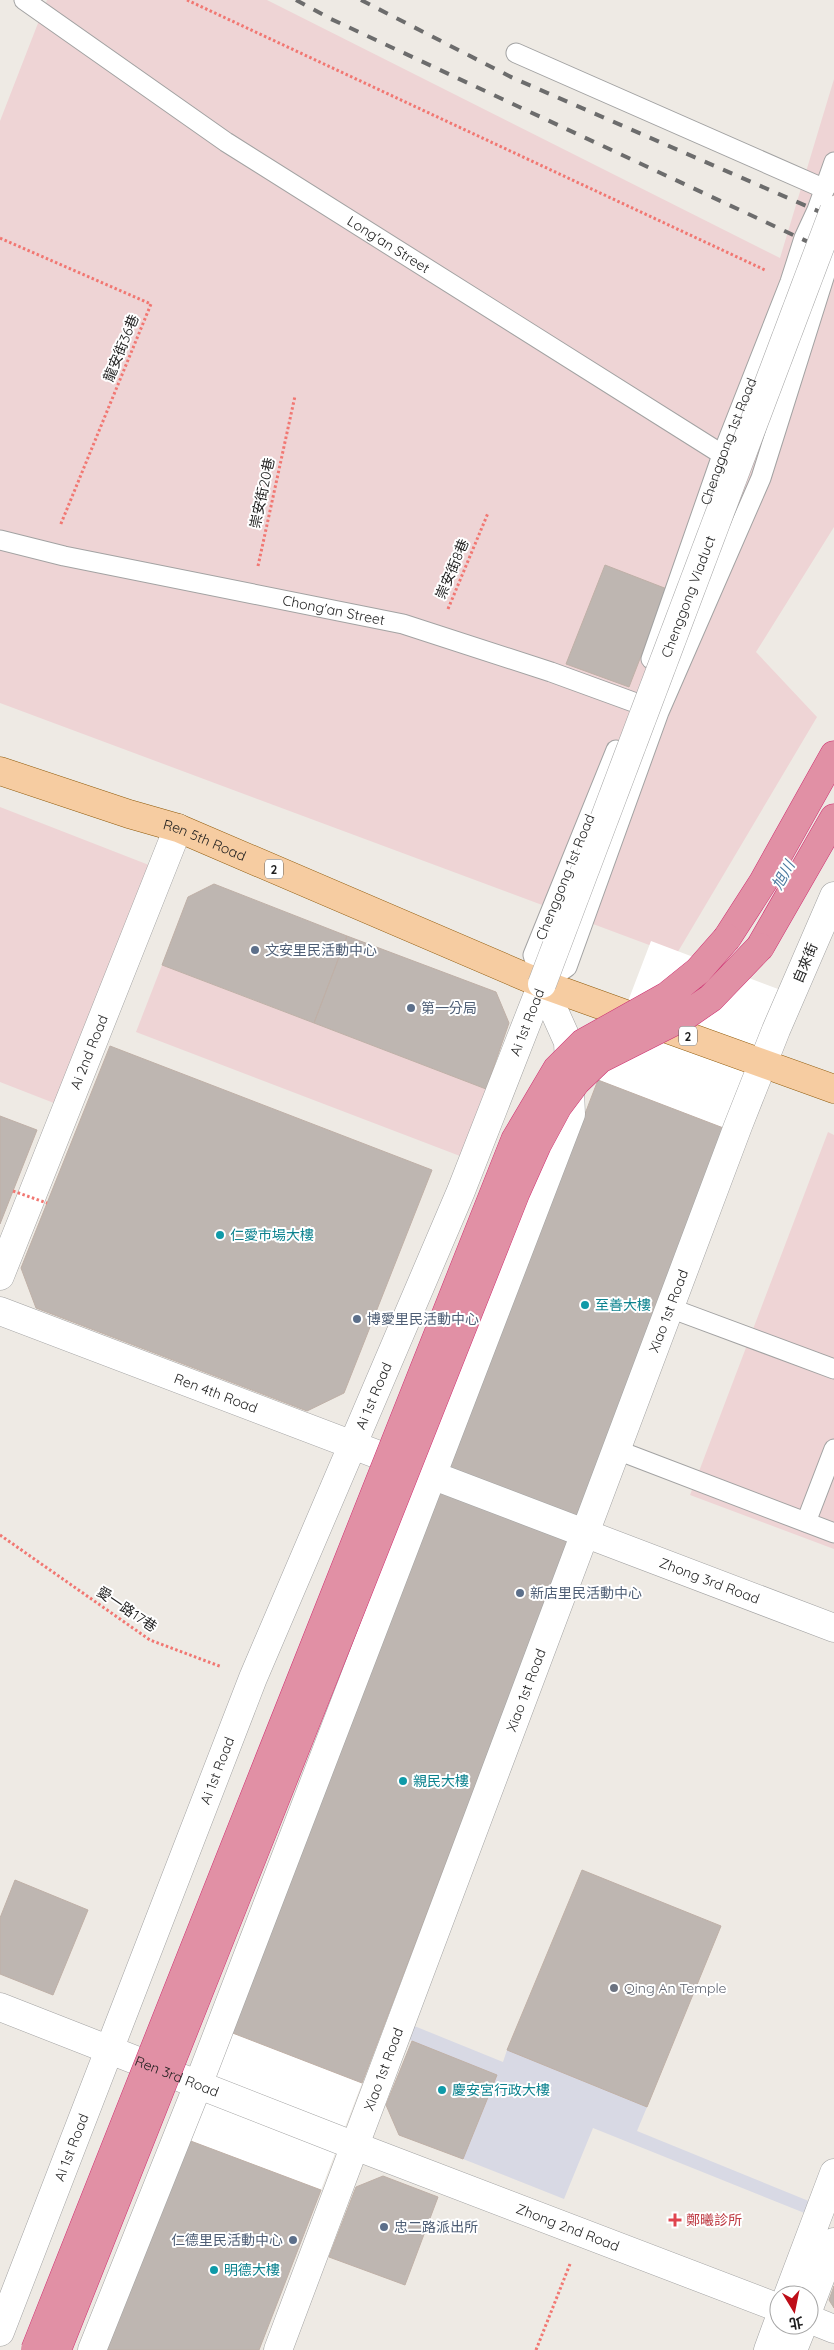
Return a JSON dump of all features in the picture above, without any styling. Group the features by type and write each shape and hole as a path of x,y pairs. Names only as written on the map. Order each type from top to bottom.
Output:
{"highway":[{"path":"35,2350 515,1140 539,1096 558,1069 583,1044 667,996 698,971 727,938 763,882 834,755"},
{"path":"57,2350 505,1220 537,1145 558,1106 571,1088 600,1059 685,1016 711,998 760,946 834,818"}],"main road":[{"name":"Ren 5th Road","path":"0,771 129,814 178,828 542,984"},
{"name":"2","path":"542,984 834,1089"}],"street":[{"name":"Chenggong Viaduct","path":"542,984 829,200"},
{"name":"Ai 2nd Road","path":"0,1276 178,828"},
{"name":"自來街","path":"776,1030 834,896"},
{"name":"Ai 1st Road","path":"0,2332 253,1678 461,1191 542,984"},
{"name":"Ai 1st Road","path":"92,2350 198,2085 571,1114 568,1042 542,984"},
{"name":"Xiao 1st Road","path":"278,2350 738,1126 759,1062 776,1030"},
{"name":"Ren 4th Road","path":"0,1311 432,1476"},
{"name":"Zhong 3rd Road","path":"432,1476 834,1628"},
{"name":"Ren 3rd Road","path":"0,2007 355,2146"},
{"name":"Zhong 2nd Road","path":"355,2146 769,2304"},
{"path":"792,2285 834,2173"},
{"path":"818,2285 834,2242"},
{"path":"819,2323 834,2329"},
{"path":"768,2350 774,2335"},
{"path":"793,2350 799,2335"}],"lane":[{"name":"Long'an Street","path":"24,0 226,142 761,478"},
{"path":"516,52 829,200"},
{"name":"Chenggong 1st Road","path":"542,984 533,955 636,703 722,455 790,282 804,238 829,200 834,162"},
{"path":"542,984 567,967 659,712 761,478 834,245"},
{"name":"Chong'an Street","path":"0,540 49,552 403,624 659,712"},
{"path":"670,1308 834,1369"},
{"path":"806,1522 834,1448"},
{"path":"617,1450 834,1533"}],"path":[{"path":"187,0 790,282"},
{"name":"龍安街36巷","path":"0,238 151,304 49,552"},
{"name":"崇安街20巷","path":"252,594 295,396"},
{"name":"崇安街8巷","path":"437,635 488,513"},
{"path":"13,1191 47,1203"},
{"name":"愛一路17巷","path":"0,1535 150,1640 253,1678"},
{"path":"536,2350 582,2233"}],"shaded area":[{"path":"47,0 267,0 780,258 834,79 834,527 756,652 817,717 676,955 0,703 0,121"},
{"path":"0,807 154,867 59,1105 0,1082"},
{"path":"162,965 486,1089 460,1156 136,1032"},
{"path":"828,1132 834,1135 834,1549 690,1495"},
{"path":"402,2021 503,2062 507,2050 647,2107 637,2131 821,2206 817,2218 593,2128 564,2199 463,2159 497,2075 397,2035"}],"pier":[{"path":"651,941 778,989 726,1129 598,1080"},
{"path":"230,2032 362,2083 321,2190 188,2140"}],"building":[{"path":"605,565 667,589 629,687 566,664"},
{"name":"文安里民活動中心","path":"214,884 347,936 314,1023 162,965 188,897"},
{"name":"第一分局","path":"347,936 496,992 509,1023 486,1089 314,1023"},
{"name":"仁愛市場大樓","path":"110,1046 432,1170 344,1393 307,1411 36,1308 21,1268"},
{"name":"至善大樓","path":"598,1080 726,1129 573,1529 444,1481"},
{"path":"0,1116 37,1130 0,1224"},
{"name":"親民大樓","path":"444,1481 573,1529 362,2083 230,2032"},
{"name":"Qing An Temple","path":"582,1870 721,1926 647,2107 507,2050"},
{"path":"15,1880 88,1910 53,1995 0,1974 0,1918"},
{"name":"慶安宮行政大樓","path":"412,2041 497,2075 463,2159 399,2135 386,2105"},
{"name":"明德大樓","path":"188,2140 321,2190 259,2350 107,2350"},
{"name":"忠二路派出所","path":"383,2176 438,2197 405,2285 329,2257 356,2187"},
{"path":"834,2286 834,2308 829,2300"}],"railway":[{"path":"296,0 331,19 834,254"},
{"path":"361,0 513,78 834,218"}],"place":[{"name":"文安里民活動中心","path":"255,950"},
{"name":"第一分局","path":"411,1008"},
{"name":"仁愛市場大樓","path":"220,1235"},
{"name":"至善大樓","path":"585,1305"},
{"name":"博愛里民活動中心","path":"357,1319"},
{"name":"新店里民活動中心","path":"520,1593"},
{"name":"親民大樓","path":"403,1781"},
{"name":"Qing An Temple","path":"614,1988"},
{"name":"慶安宮行政大樓","path":"442,2090"},
{"name":"鄭曦診所","path":"675,2220"},
{"name":"忠二路派出所","path":"384,2227"},
{"name":"仁德里民活動中心","path":"293,2240"},
{"name":"明德大樓","path":"214,2270"}],"water label":[{"name":"旭川","path":"783,875"}]}
